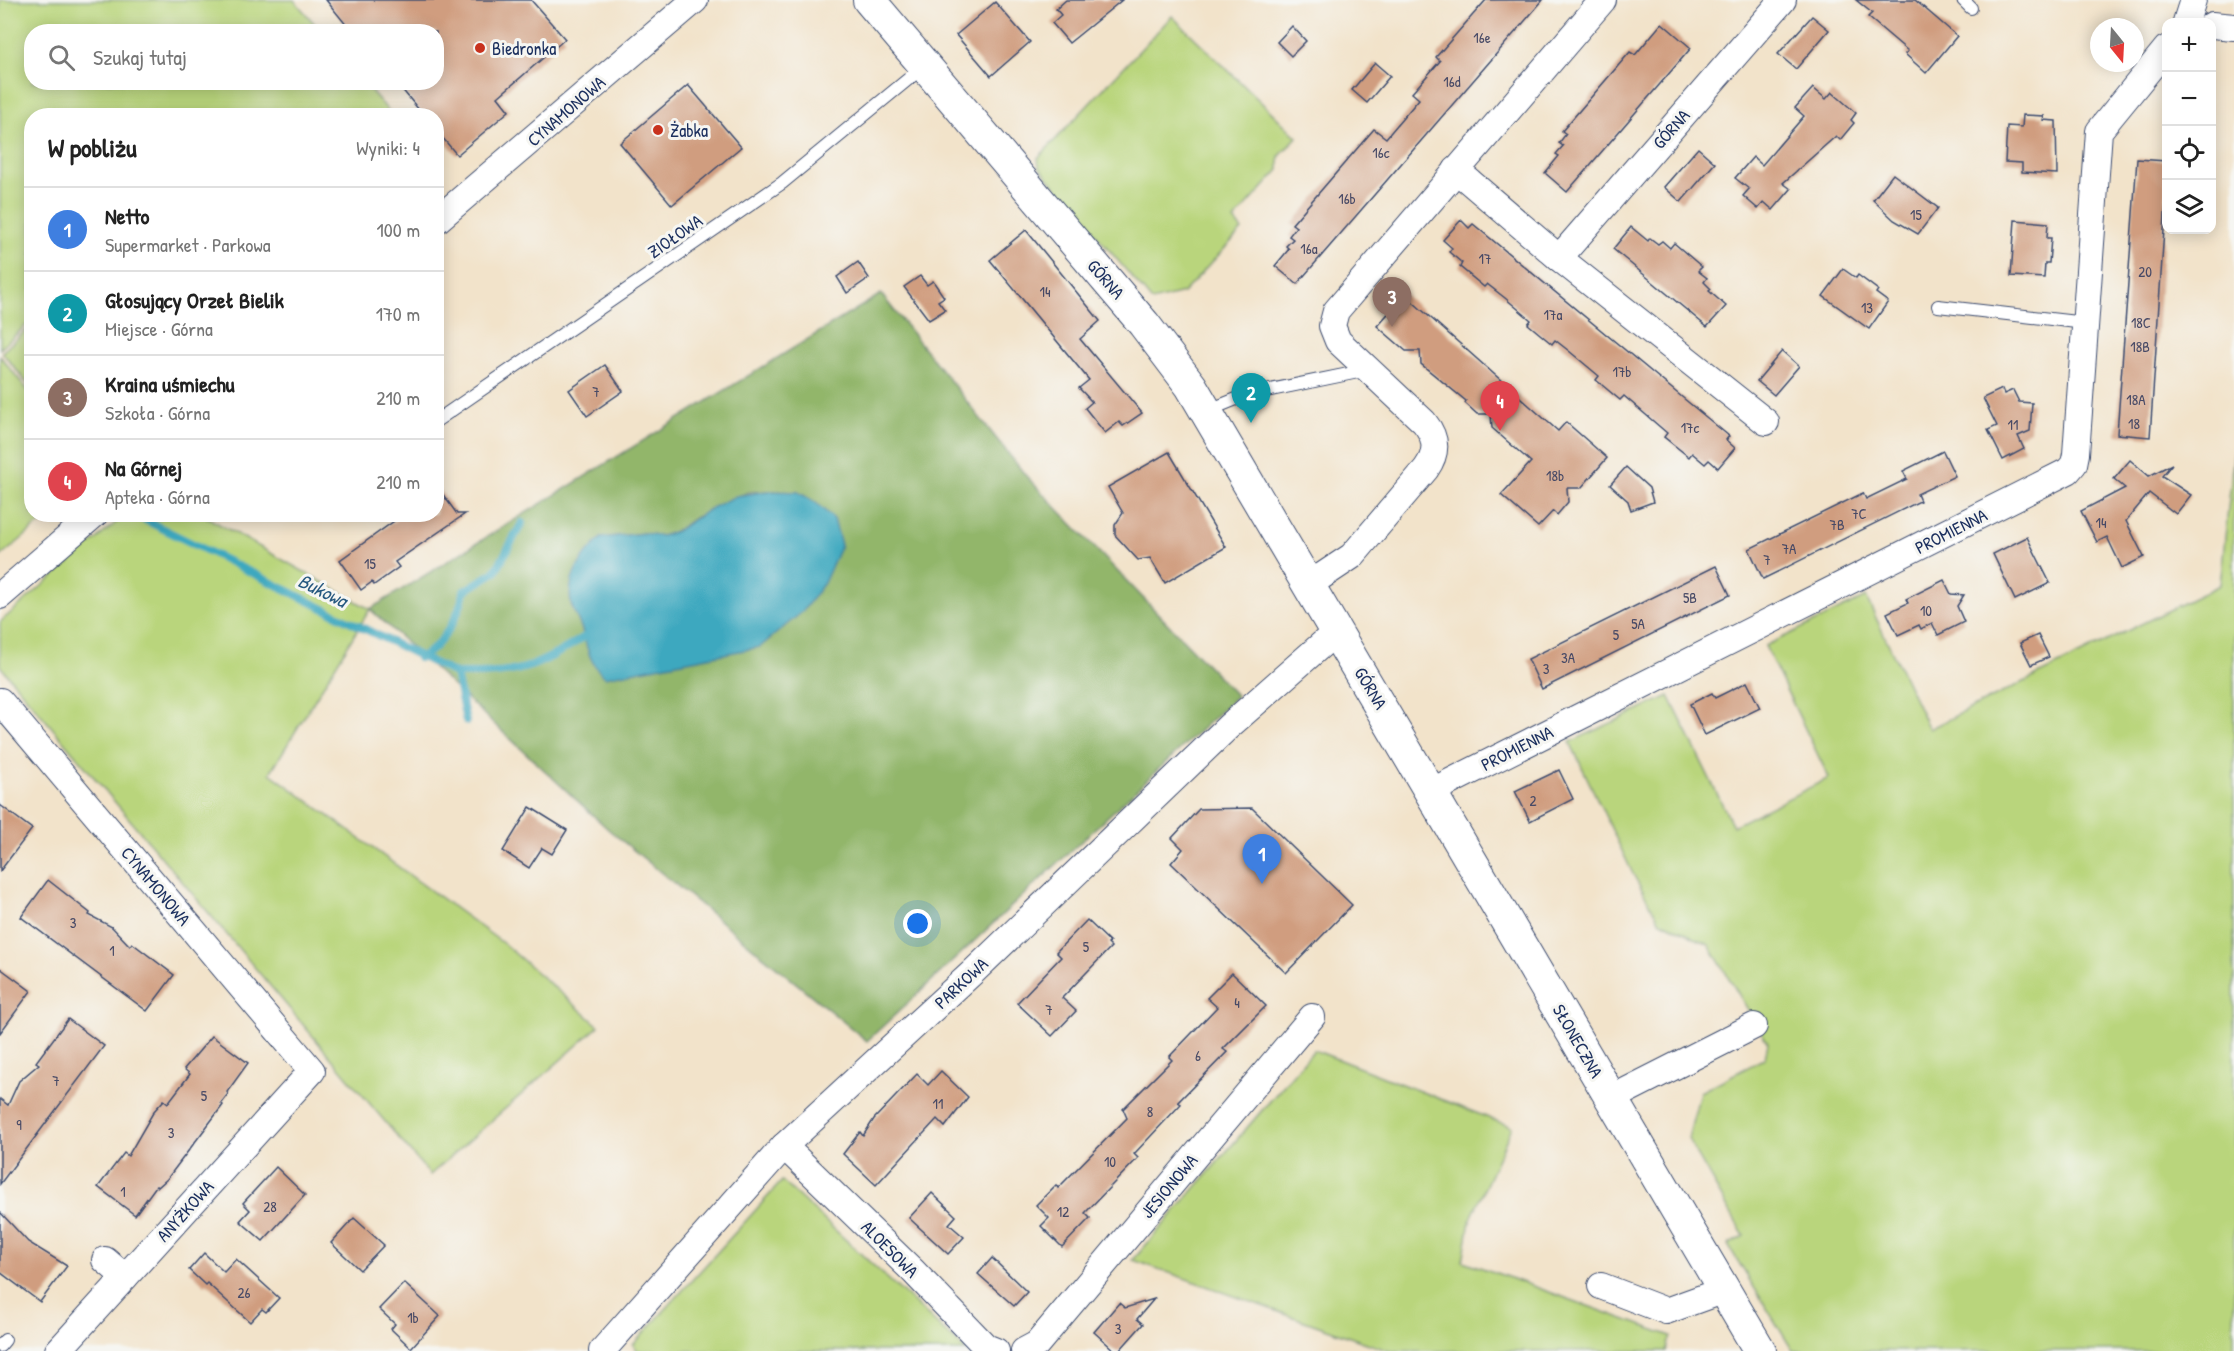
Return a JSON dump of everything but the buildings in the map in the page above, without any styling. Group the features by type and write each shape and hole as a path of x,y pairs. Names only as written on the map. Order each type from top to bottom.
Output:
{"street":[{"name":"CYNAMONOWA","path":"444,214 695,0"},
{"path":"1310,584 1352,556 1426,469 1435,454 1434,436 1424,422 1338,341 1332,326 1334,315 1343,300 1603,0"},
{"name":"GÓRNA","path":"1559,258 1783,0"},
{"name":"GÓRNA","path":"870,1 923,67 1144,324 1207,411 1395,730"},
{"path":"2194,13 2234,27"},
{"name":"PROMIENNA","path":"1432,791 2068,471 2074,464 2076,454 2099,131 2162,54"},
{"path":"1456,170 1559,258 1766,422"},
{"path":"0,596 86,522"},
{"name":"PARKOWA","path":"602,1351 784,1146 973,972 1228,727 1337,631"},
{"name":"CYNAMONOWA","path":"0,701 312,1071"},
{"name":"SŁONECZNA","path":"1395,730 1760,1351"},
{"name":"JESIONOWA","path":"1024,1351 1037,1344 1312,1017"},
{"path":"1611,1098 1754,1026"},
{"name":"ANYŻKOWA","path":"58,1351 312,1071"},
{"name":"ALOESOWA","path":"784,1146 912,1270 986,1347 996,1351"},
{"path":"105,1260 125,1277"},
{"path":"1600,1286 1666,1311 1724,1290"}],"lane":[{"name":"ZIOŁOWA","path":"444,416 782,183 923,67"},
{"path":"1938,306 2085,323"},
{"path":"1207,411 1246,395 1368,370"}],"green space":[{"path":"0,0 294,0 315,24 24,24 24,90 370,90 386,108 24,108 24,327 0,349"},
{"path":"1172,16 1297,137 1279,157 1279,170 1234,220 1242,230 1183,293 1152,301 1039,167 1038,158"},
{"path":"881,294 1027,477 1237,696 867,1041 609,830 370,609","holes":["748,492 798,492 815,502 579,618 571,604 601,538 644,533 662,536 676,531 694,518"]},
{"path":"24,332 24,379 2,352"},
{"path":"0,356 24,385 24,522 42,522 0,557"},
{"path":"2234,452 2234,1351 1793,1351 1728,1245 1744,1236 1688,1139 1700,1092 1765,1058 1768,1043 1709,945 1659,920 1633,874 1570,742 1669,696 1733,826 1829,778 1765,646 1866,597 1929,729 2220,585"},
{"path":"117,522 215,522 370,609 270,773 504,944 599,1026 430,1175 0,666 0,622"},
{"path":"1314,1050 1512,1127 1470,1221 1463,1261 1671,1336 1666,1351 1389,1351 1133,1260"},
{"path":"782,1181 966,1351 638,1351 633,1345"}],"water":[{"path":"768,491 798,492 815,502 834,519 841,545 824,583 802,612 760,647 605,677 590,657 571,603 570,593 574,575 588,552 601,538 644,533 662,536 676,531 711,508 736,496"}],"waterway":[{"name":"Bukowa","path":"149,522 456,674 466,721"},
{"path":"419,658 435,647 449,629 459,610 464,591 495,572 522,523"},
{"path":"456,674 494,673 523,668 551,657 584,637"}],"place":[{"name":"Biedronka","path":"480,48"},
{"name":"Żabka","path":"658,130"},
{"name":"Kraina uśmiechu","path":"1392,327"},
{"name":"Głosujący Orzeł Bielik","path":"1251,423"},
{"name":"Na Górnej","path":"1500,431"},
{"name":"Netto","path":"1262,884"}]}
